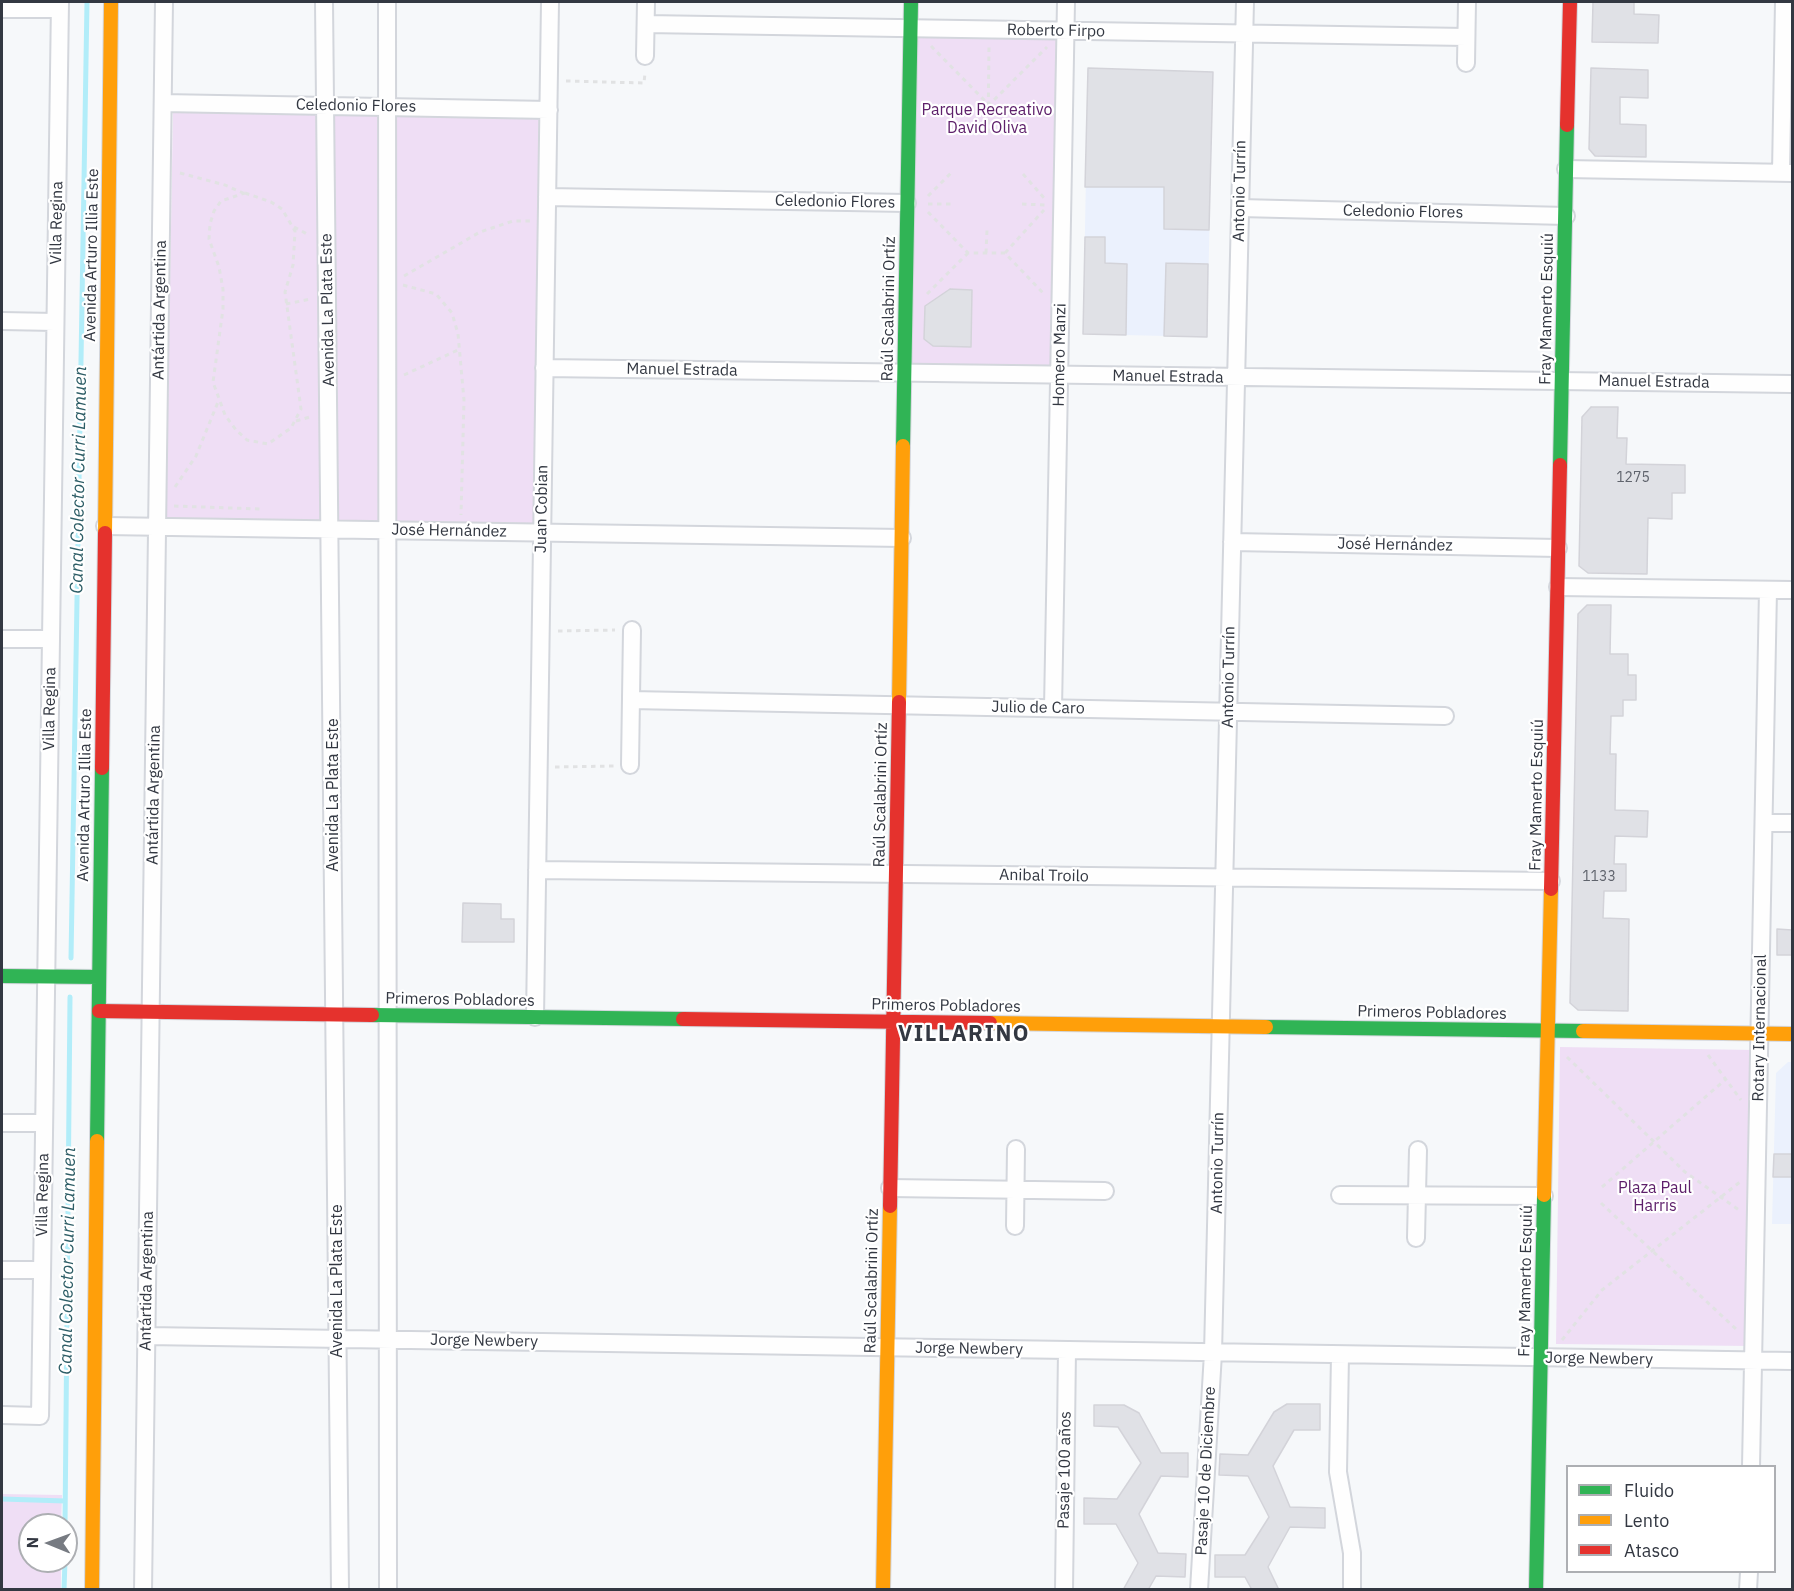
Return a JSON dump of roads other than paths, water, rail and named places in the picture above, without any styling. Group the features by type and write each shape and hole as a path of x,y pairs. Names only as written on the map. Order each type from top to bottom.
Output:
{"street":[{"name":"Avenida Arturo Illia Este","path":"92,1590 111,2"},
{"name":"Antártida Argentina","path":"143,1590 164,2"},
{"name":"Avenida La Plata Este","path":"324,2 340,1590"},
{"path":"387,2 389,283 386,531 388,1590"},
{"name":"Juan Cobian","path":"535,1017 550,2"},
{"path":"645,56 646,2"},
{"name":"Raúl Scalabrini Ortíz","path":"883,1590 904,374 914,203 917,33 911,2"},
{"name":"Homero Manzi","path":"1053,708 1066,2"},
{"name":"Antonio Turrín","path":"1213,1353 1245,2"},
{"path":"1466,63 1467,2"},
{"name":"Fray Mamerto Esquiú","path":"1536,1590 1570,2"},
{"path":"1566,169 1787,173 1784,2"},
{"path":"2,9 60,5"},
{"name":"Villa Regina","path":"2,1415 40,1416 60,5"},
{"name":"Roberto Firpo","path":"646,24 917,33 1066,31 1466,37"},
{"name":"Celedonio Flores","path":"163,103 549,110"},
{"name":"Celedonio Flores","path":"547,197 914,203"},
{"name":"Celedonio Flores","path":"1240,208 1566,216"},
{"path":"2,321 55,322"},
{"name":"Manuel Estrada","path":"544,368 1792,384"},
{"name":"José Hernández","path":"105,526 902,538"},
{"name":"José Hernández","path":"1232,542 1558,548"},
{"path":"1558,587 1792,590"},
{"name":"Rotary Internacional","path":"1751,1465 1768,590"},
{"path":"630,765 632,630"},
{"path":"2,639 51,639"},
{"name":"Julio de Caro","path":"631,700 1445,716"},
{"path":"1764,823 1792,823"},
{"name":"Anibal Troilo","path":"537,870 1551,881"},
{"path":"2,976 99,977"},
{"name":"Primeros Pobladores","path":"99,1011 1792,1034"},
{"path":"2,1123 44,1124"},
{"path":"1015,1226 1016,1149"},
{"path":"1416,1238 1418,1150"},
{"path":"890,1188 1105,1191"},
{"path":"1340,1195 1545,1196"},
{"path":"2,1270 42,1270"},
{"name":"Jorge Newbery","path":"147,1336 1792,1361"},
{"name":"Pasaje 100 años","path":"1064,1590 1067,1350"},
{"name":"Pasaje 10 de Diciembre","path":"1199,1590 1213,1353"},
{"path":"1340,1355 1338,1472 1352,1552 1352,1590"},
{"path":"1748,1590 1749,1573"}],"waterway":[{"name":"Canal Colector Curri Lamuen","path":"71,958 87,2"},
{"name":"Canal Colector Curri Lamuen","path":"65,1513 70,997"},
{"path":"2,1499 65,1501"},
{"name":"Canal Colector Curri Lamuen","path":"64,1590 65,1573"}],"district":[{"name":"VILLARINO","path":"964,1035"}],"park label":[{"name":"Parque Recreativo David Oliva","path":"987,119"},
{"name":"Plaza Paul Harris","path":"1655,1197"}]}
